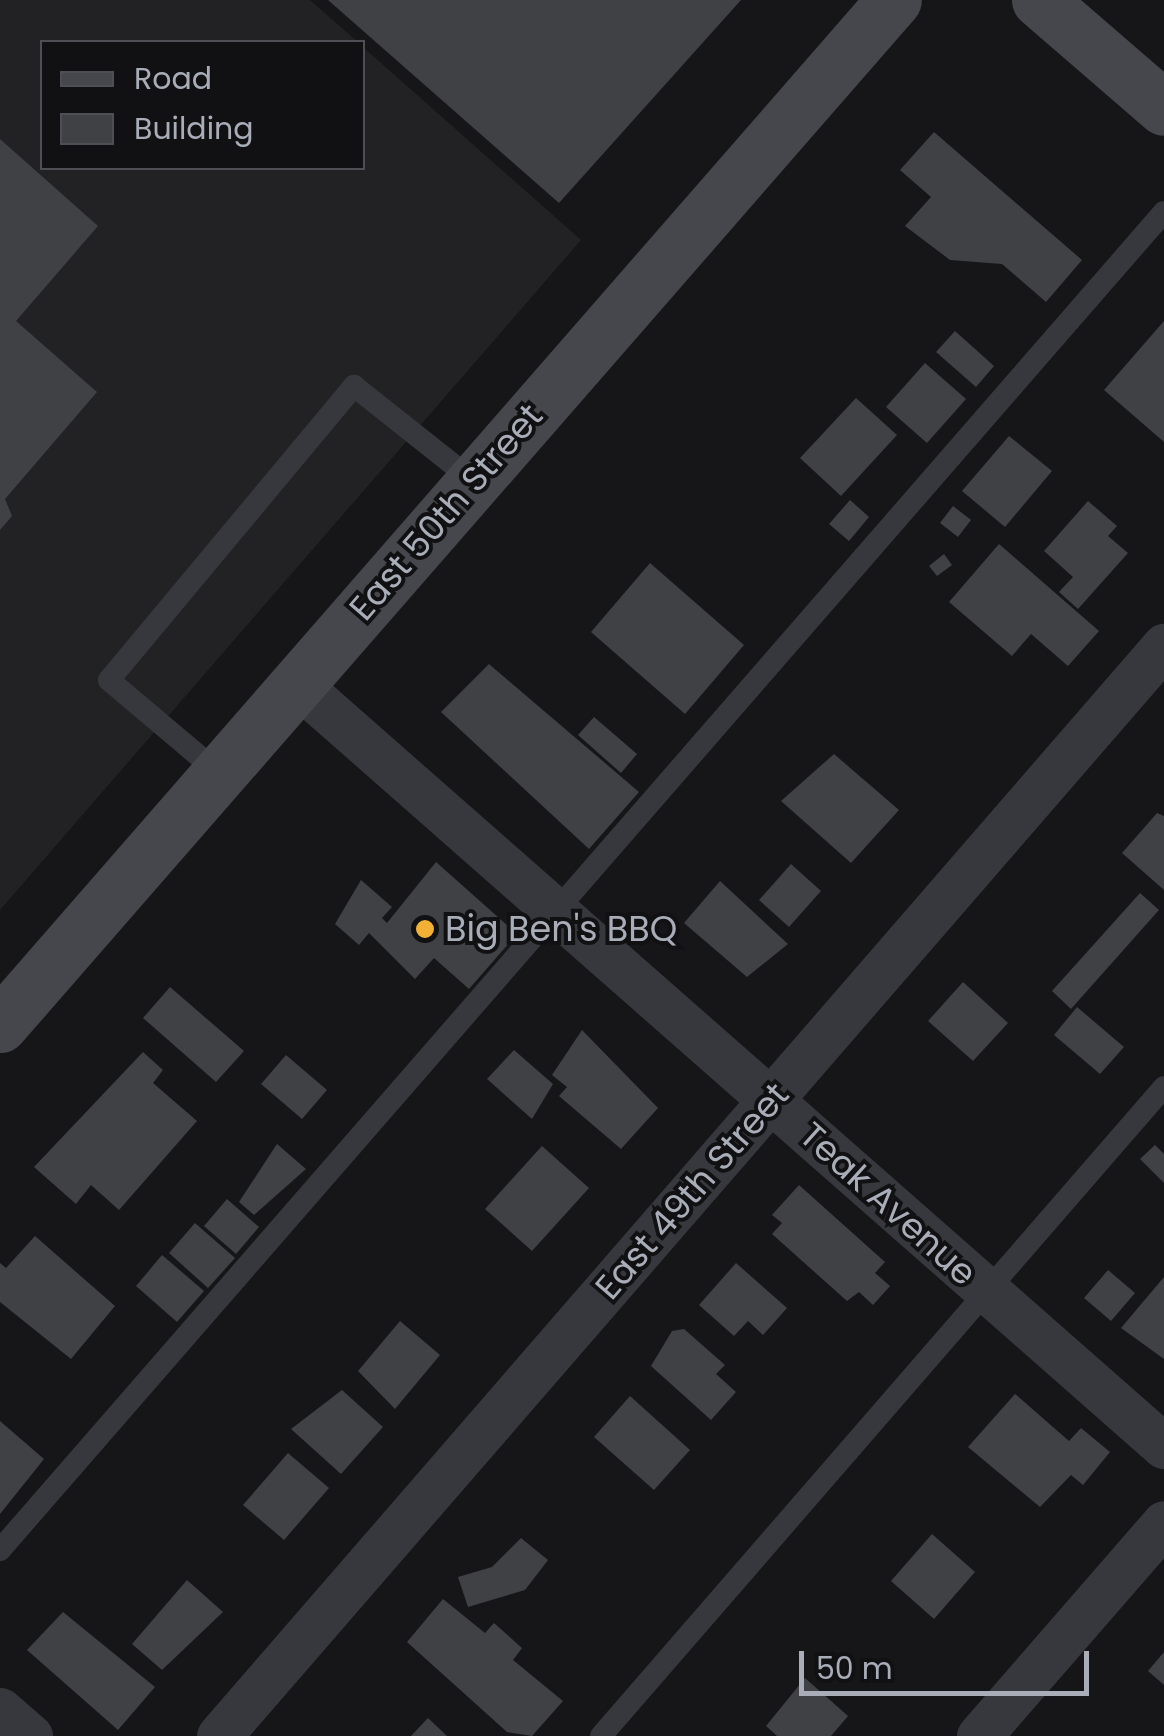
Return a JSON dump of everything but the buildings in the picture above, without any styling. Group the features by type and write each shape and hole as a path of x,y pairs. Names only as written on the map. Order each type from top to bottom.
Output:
{"main road":[{"name":"East 50th Street","path":"0,1025 894,0"},
{"path":"1039,0 1164,108"}],"street":[{"name":"East 49th Street","path":"219,1736 1164,646"},
{"name":"Teak Avenue","path":"296,683 1164,1446"},
{"path":"979,1736 1164,1523"},
{"path":"0,1710 30,1736"}],"lane":[{"path":"0,1550 1164,212"},
{"path":"218,772 109,680 354,386 474,481"},
{"path":"601,1736 1164,1088"}],"shaded area":[{"path":"0,0 310,0 356,40 40,40 40,170 365,170 365,49 581,240 0,910"}],"place":[{"name":"Big Ben's BBQ","path":"425,929"}]}
